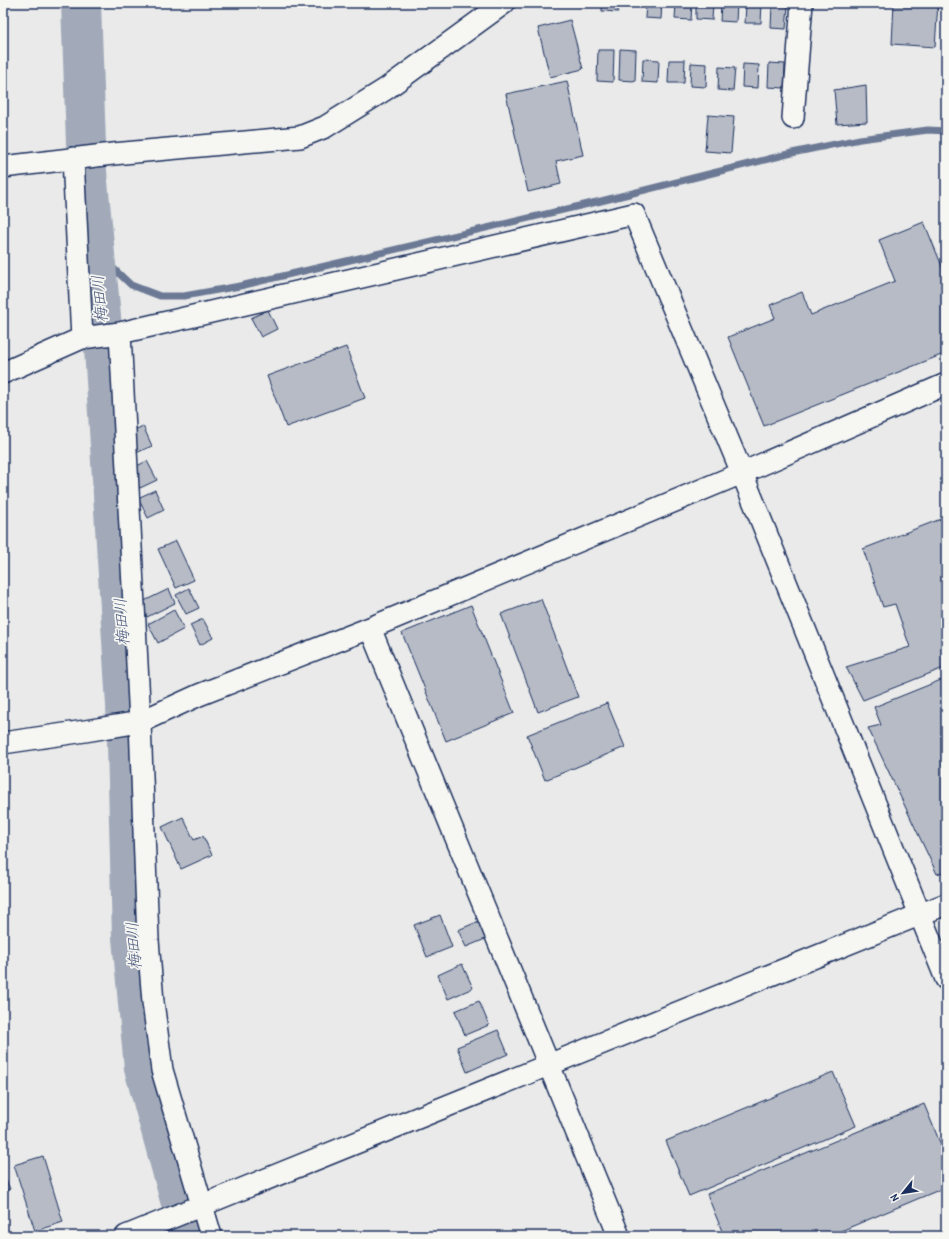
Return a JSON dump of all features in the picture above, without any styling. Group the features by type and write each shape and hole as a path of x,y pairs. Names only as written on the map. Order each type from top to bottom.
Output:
{"street":[{"path":"3,167 73,158 300,137 325,127 386,89 504,3"},
{"path":"793,118 802,3"},
{"path":"73,158 82,338"},
{"path":"3,373 82,338 120,334 634,214 742,473 946,979"},
{"path":"120,334 140,722 148,940 153,1002 162,1070 211,1236"},
{"path":"3,743 140,722 199,695 370,628 742,473 946,384"},
{"path":"370,628 619,1236"},
{"path":"126,1236 946,904"}],"building":[{"path":"602,3 618,3 618,12 602,11"},
{"path":"646,3 662,3 661,19 645,18"},
{"path":"676,3 692,3 691,20 675,19"},
{"path":"696,3 713,3 712,20 696,19"},
{"path":"721,3 737,3 736,22 720,21"},
{"path":"746,3 762,3 761,23 745,23"},
{"path":"894,3 938,3 935,47 892,44"},
{"path":"772,5 788,6 786,29 771,28"},
{"path":"570,20 583,69 550,77 538,28"},
{"path":"620,49 636,50 635,81 619,80"},
{"path":"598,50 614,50 613,82 597,81"},
{"path":"643,59 659,60 658,83 642,82"},
{"path":"669,60 685,60 684,83 668,83"},
{"path":"691,63 707,64 706,87 690,86"},
{"path":"769,63 785,64 784,88 768,87"},
{"path":"743,64 759,65 758,88 742,87"},
{"path":"719,67 735,68 733,91 718,90"},
{"path":"567,81 583,155 556,161 561,184 528,192 506,94"},
{"path":"866,85 867,122 837,124 834,90"},
{"path":"708,115 734,117 731,153 705,151"},
{"path":"924,222 946,276 946,353 764,426 728,337 775,318 770,305 802,292 811,315 895,281 879,240"},
{"path":"268,310 277,329 261,337 251,318"},
{"path":"346,347 365,398 286,427 267,376"},
{"path":"143,426 152,446 136,453 126,434"},
{"path":"147,461 157,480 140,488 131,469"},
{"path":"155,490 164,510 148,518 138,498"},
{"path":"946,517 946,667 863,700 846,667 910,647 895,604 883,607 863,549"},
{"path":"176,541 194,580 176,588 158,549"},
{"path":"189,588 199,608 186,614 176,595"},
{"path":"169,589 175,603 147,617 140,603"},
{"path":"541,599 578,697 538,712 501,614"},
{"path":"471,605 514,713 446,741 402,633"},
{"path":"174,610 184,629 158,643 148,624"},
{"path":"203,619 213,638 200,645 190,625"},
{"path":"946,678 946,871 937,874 868,728 881,725 874,707"},
{"path":"607,703 625,747 545,780 527,735"},
{"path":"183,817 194,840 203,836 212,855 181,869 162,827"},
{"path":"440,915 452,947 427,957 414,925"},
{"path":"482,920 490,937 466,947 458,930"},
{"path":"462,964 473,988 448,999 438,975"},
{"path":"479,1001 489,1025 465,1035 455,1011"},
{"path":"498,1030 508,1054 467,1072 457,1047"},
{"path":"833,1072 856,1126 689,1196 666,1141"},
{"path":"924,1104 946,1157 946,1187 829,1236 724,1236 707,1194"},
{"path":"43,1156 63,1222 35,1231 14,1165"},
{"path":"3,1174 10,1189 3,1192"}],"waterway":[{"name":"梅田川","path":"81,3 87,172 104,348 126,705 132,938 144,1068 190,1236"},
{"path":"92,227 101,250 112,267 131,285 160,296 184,296 240,286 601,201 792,153 860,139 928,130 946,131"}]}
